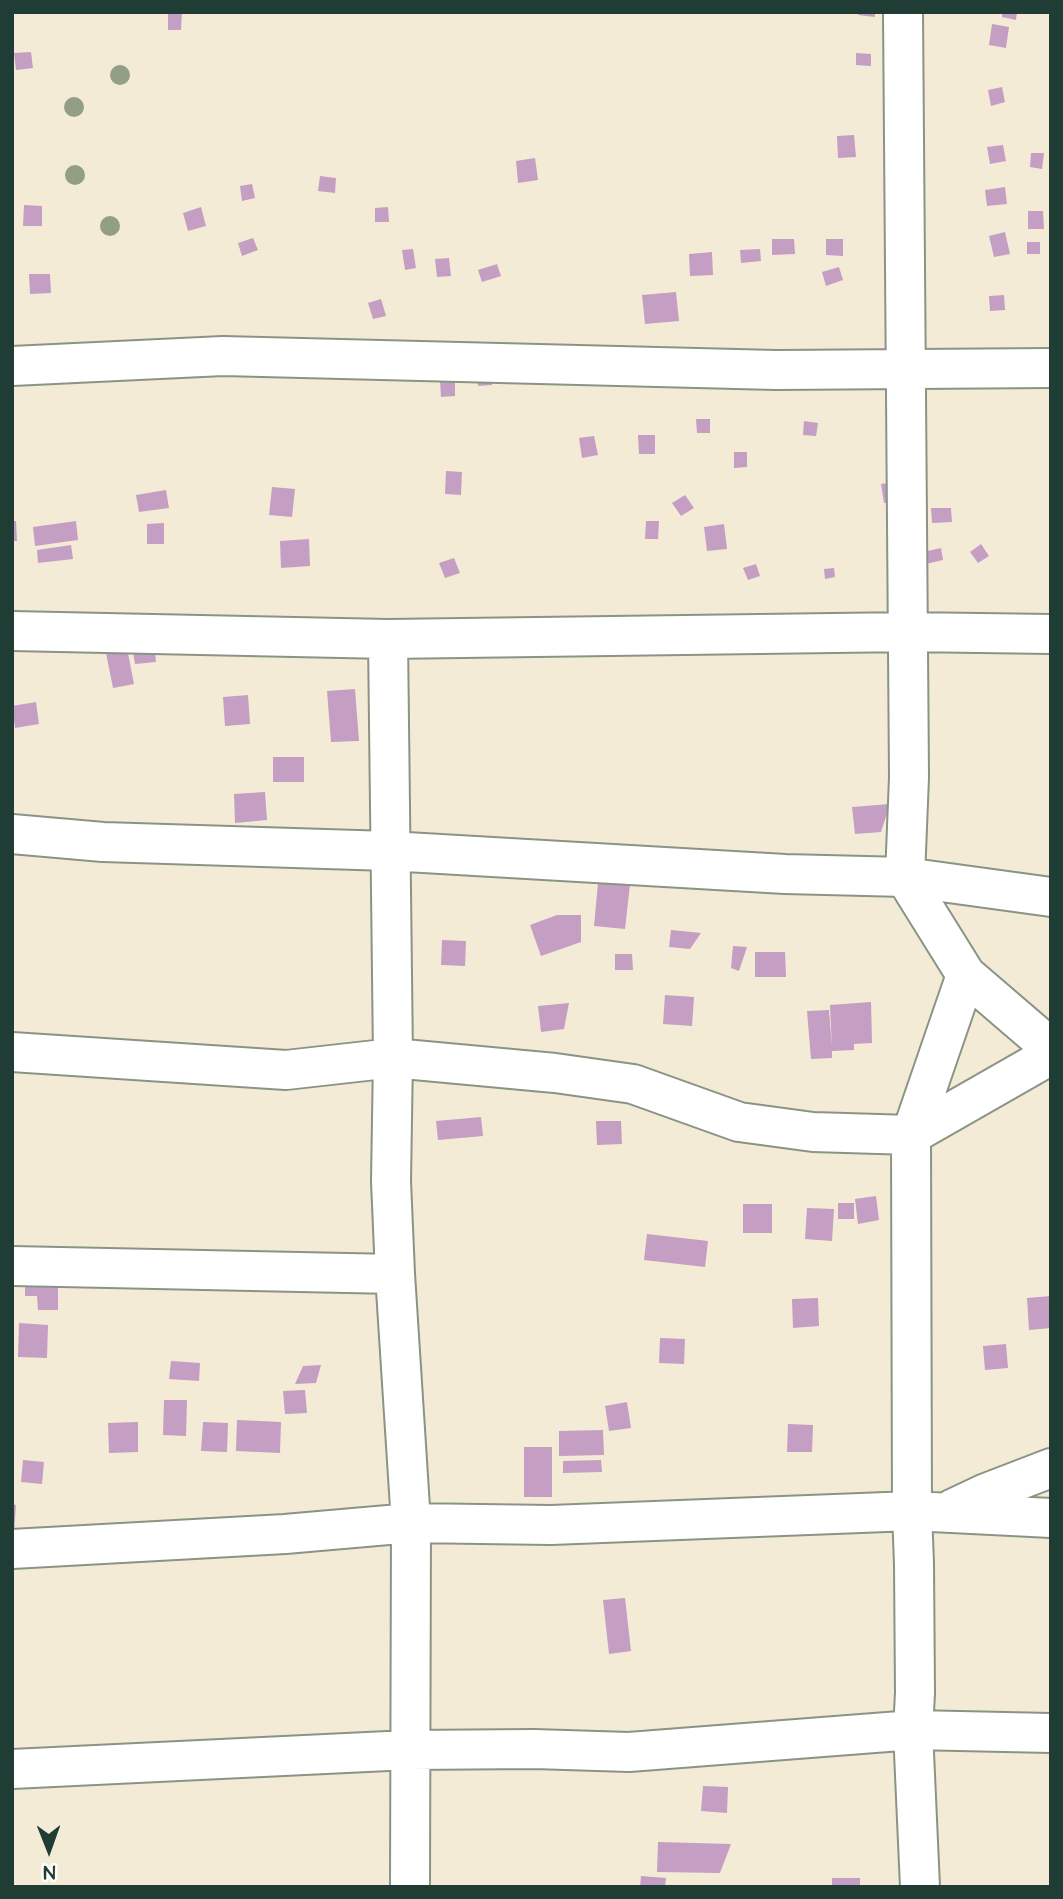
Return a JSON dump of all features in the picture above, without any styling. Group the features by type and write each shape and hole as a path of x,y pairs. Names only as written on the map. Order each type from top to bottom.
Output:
{"street":[{"path":"903,12 908,632 905,877 966,975 1051,1048"},
{"path":"12,366 223,356 776,370 1051,368"},
{"path":"12,631 388,639 908,632 1051,634"},
{"path":"388,639 393,1058 391,1181 411,1523 410,1887"},
{"path":"12,834 103,842 389,851 785,874 905,877 1051,897"},
{"path":"920,1887 913,1730 914,1563 929,1511 911,1135 966,975"},
{"path":"12,1052 286,1070 393,1058 555,1073 633,1084 739,1122 813,1132 911,1135 1051,1055"},
{"path":"12,1266 395,1274"},
{"path":"929,1511 1051,1468"},
{"path":"12,1549 285,1534 411,1523 551,1525 929,1511 1051,1518"},
{"path":"12,1769 409,1750 629,1752 913,1730 1051,1732"}],"building":[{"path":"168,12 182,12 181,30 168,30"},
{"path":"859,12 875,12 875,17 858,15"},
{"path":"1002,12 1017,12 1016,20 1002,17"},
{"path":"992,24 1009,27 1006,48 989,45"},
{"path":"31,52 33,68 16,70 14,53"},
{"path":"856,53 871,54 871,66 856,65"},
{"path":"1002,87 1005,102 991,106 988,90"},
{"path":"854,135 856,157 838,158 837,136"},
{"path":"1003,145 1006,161 990,164 987,147"},
{"path":"1031,153 1044,153 1042,169 1030,167"},
{"path":"535,158 538,180 518,183 516,161"},
{"path":"320,176 336,178 335,193 318,191"},
{"path":"252,184 255,198 242,201 240,186"},
{"path":"1005,187 1007,204 987,206 985,190"},
{"path":"24,205 42,206 42,226 23,226"},
{"path":"201,207 206,226 188,231 183,213"},
{"path":"388,207 389,222 375,222 375,208"},
{"path":"1028,211 1043,211 1044,229 1028,229"},
{"path":"1005,232 1010,254 994,257 989,236"},
{"path":"253,238 258,250 242,256 238,243"},
{"path":"772,239 794,239 795,254 772,255"},
{"path":"826,239 843,239 843,256 826,255"},
{"path":"1027,242 1040,242 1040,254 1027,254"},
{"path":"413,249 416,268 405,270 402,250"},
{"path":"760,249 761,261 741,263 740,250"},
{"path":"712,252 713,275 690,276 689,254"},
{"path":"449,258 451,276 437,277 435,259"},
{"path":"497,264 501,276 482,282 478,270"},
{"path":"839,267 843,280 826,286 822,272"},
{"path":"29,274 50,274 51,293 30,294"},
{"path":"676,292 679,321 645,324 642,295"},
{"path":"1004,295 1005,310 990,311 989,296"},
{"path":"381,299 386,316 373,319 368,303"},
{"path":"478,371 492,371 492,385 478,386"},
{"path":"455,380 455,396 441,397 440,381"},
{"path":"696,419 710,419 710,433 697,433"},
{"path":"804,421 818,423 816,436 803,435"},
{"path":"638,435 655,435 655,454 639,454"},
{"path":"594,436 598,455 582,458 579,438"},
{"path":"734,452 747,452 747,467 734,468"},
{"path":"446,471 462,472 461,495 445,494"},
{"path":"898,482 901,501 884,503 881,484"},
{"path":"272,487 295,489 292,517 269,515"},
{"path":"166,490 169,508 139,512 136,495"},
{"path":"685,495 694,508 681,516 672,503"},
{"path":"931,508 951,508 952,522 932,523"},
{"path":"12,521 16,521 17,541 12,541"},
{"path":"76,521 78,540 35,546 33,527"},
{"path":"646,521 659,521 658,539 645,539"},
{"path":"164,523 164,544 147,544 147,524"},
{"path":"724,524 727,549 707,551 704,527"},
{"path":"309,539 310,566 281,568 280,541"},
{"path":"981,544 989,556 978,563 970,552"},
{"path":"71,545 73,559 38,563 37,550"},
{"path":"941,548 943,560 926,564 923,552"},
{"path":"454,558 460,573 445,578 439,563"},
{"path":"756,564 760,576 748,580 743,568"},
{"path":"834,568 835,577 825,579 824,569"},
{"path":"154,643 156,662 135,664 132,646"},
{"path":"127,648 134,684 113,688 106,653"},
{"path":"355,689 359,741 331,742 327,691"},
{"path":"248,695 250,724 225,726 223,697"},
{"path":"36,702 39,724 15,728 12,706"},
{"path":"273,757 304,757 304,782 273,782"},
{"path":"265,792 267,820 235,823 234,794"},
{"path":"890,804 881,832 855,834 852,807"},
{"path":"599,872 631,875 625,929 594,926"},
{"path":"557,915 581,915 581,942 541,956 530,925"},
{"path":"671,930 701,933 690,949 669,947"},
{"path":"442,940 466,941 465,966 441,965"},
{"path":"733,946 747,947 739,971 731,968"},
{"path":"755,952 785,952 786,977 755,977"},
{"path":"615,954 632,954 633,970 615,970"},
{"path":"665,995 694,997 692,1026 663,1024"},
{"path":"871,1002 872,1043 854,1044 854,1050 832,1051 832,1058 811,1059 807,1011 829,1010 832,1048 830,1005"},
{"path":"569,1003 564,1029 541,1032 538,1006"},
{"path":"481,1117 483,1136 438,1140 436,1121"},
{"path":"596,1121 621,1121 622,1144 597,1145"},
{"path":"876,1196 879,1220 858,1224 855,1199"},
{"path":"838,1203 854,1203 854,1219 838,1219"},
{"path":"743,1204 772,1204 772,1233 743,1233"},
{"path":"807,1208 834,1209 832,1241 805,1239"},
{"path":"647,1234 708,1241 705,1267 644,1260"},
{"path":"25,1276 58,1276 58,1310 38,1310 37,1296 25,1296"},
{"path":"1051,1296 1051,1328 1029,1330 1027,1298"},
{"path":"818,1298 819,1326 793,1328 792,1299"},
{"path":"19,1323 48,1325 47,1358 18,1357"},
{"path":"660,1338 685,1339 684,1364 659,1363"},
{"path":"1006,1344 1008,1368 985,1370 983,1346"},
{"path":"171,1361 200,1363 199,1381 169,1379"},
{"path":"321,1365 316,1383 295,1384 303,1366"},
{"path":"305,1390 307,1413 285,1414 283,1391"},
{"path":"164,1400 187,1400 186,1436 163,1435"},
{"path":"627,1402 631,1428 609,1431 605,1406"},
{"path":"237,1420 281,1422 280,1453 236,1451"},
{"path":"138,1422 138,1452 109,1453 108,1423"},
{"path":"203,1422 228,1423 227,1452 201,1451"},
{"path":"788,1424 813,1425 812,1452 787,1452"},
{"path":"603,1430 604,1455 559,1456 559,1431"},
{"path":"524,1447 552,1447 552,1497 524,1497"},
{"path":"23,1460 44,1462 42,1484 21,1482"},
{"path":"601,1460 602,1472 563,1473 563,1461"},
{"path":"12,1504 16,1505 14,1533 12,1533"},
{"path":"625,1598 631,1651 609,1654 603,1600"},
{"path":"703,1786 728,1787 727,1813 701,1811"},
{"path":"658,1842 731,1844 720,1873 657,1872"},
{"path":"641,1876 666,1878 665,1887 640,1887"},
{"path":"832,1878 860,1878 860,1887 832,1887"}]}
